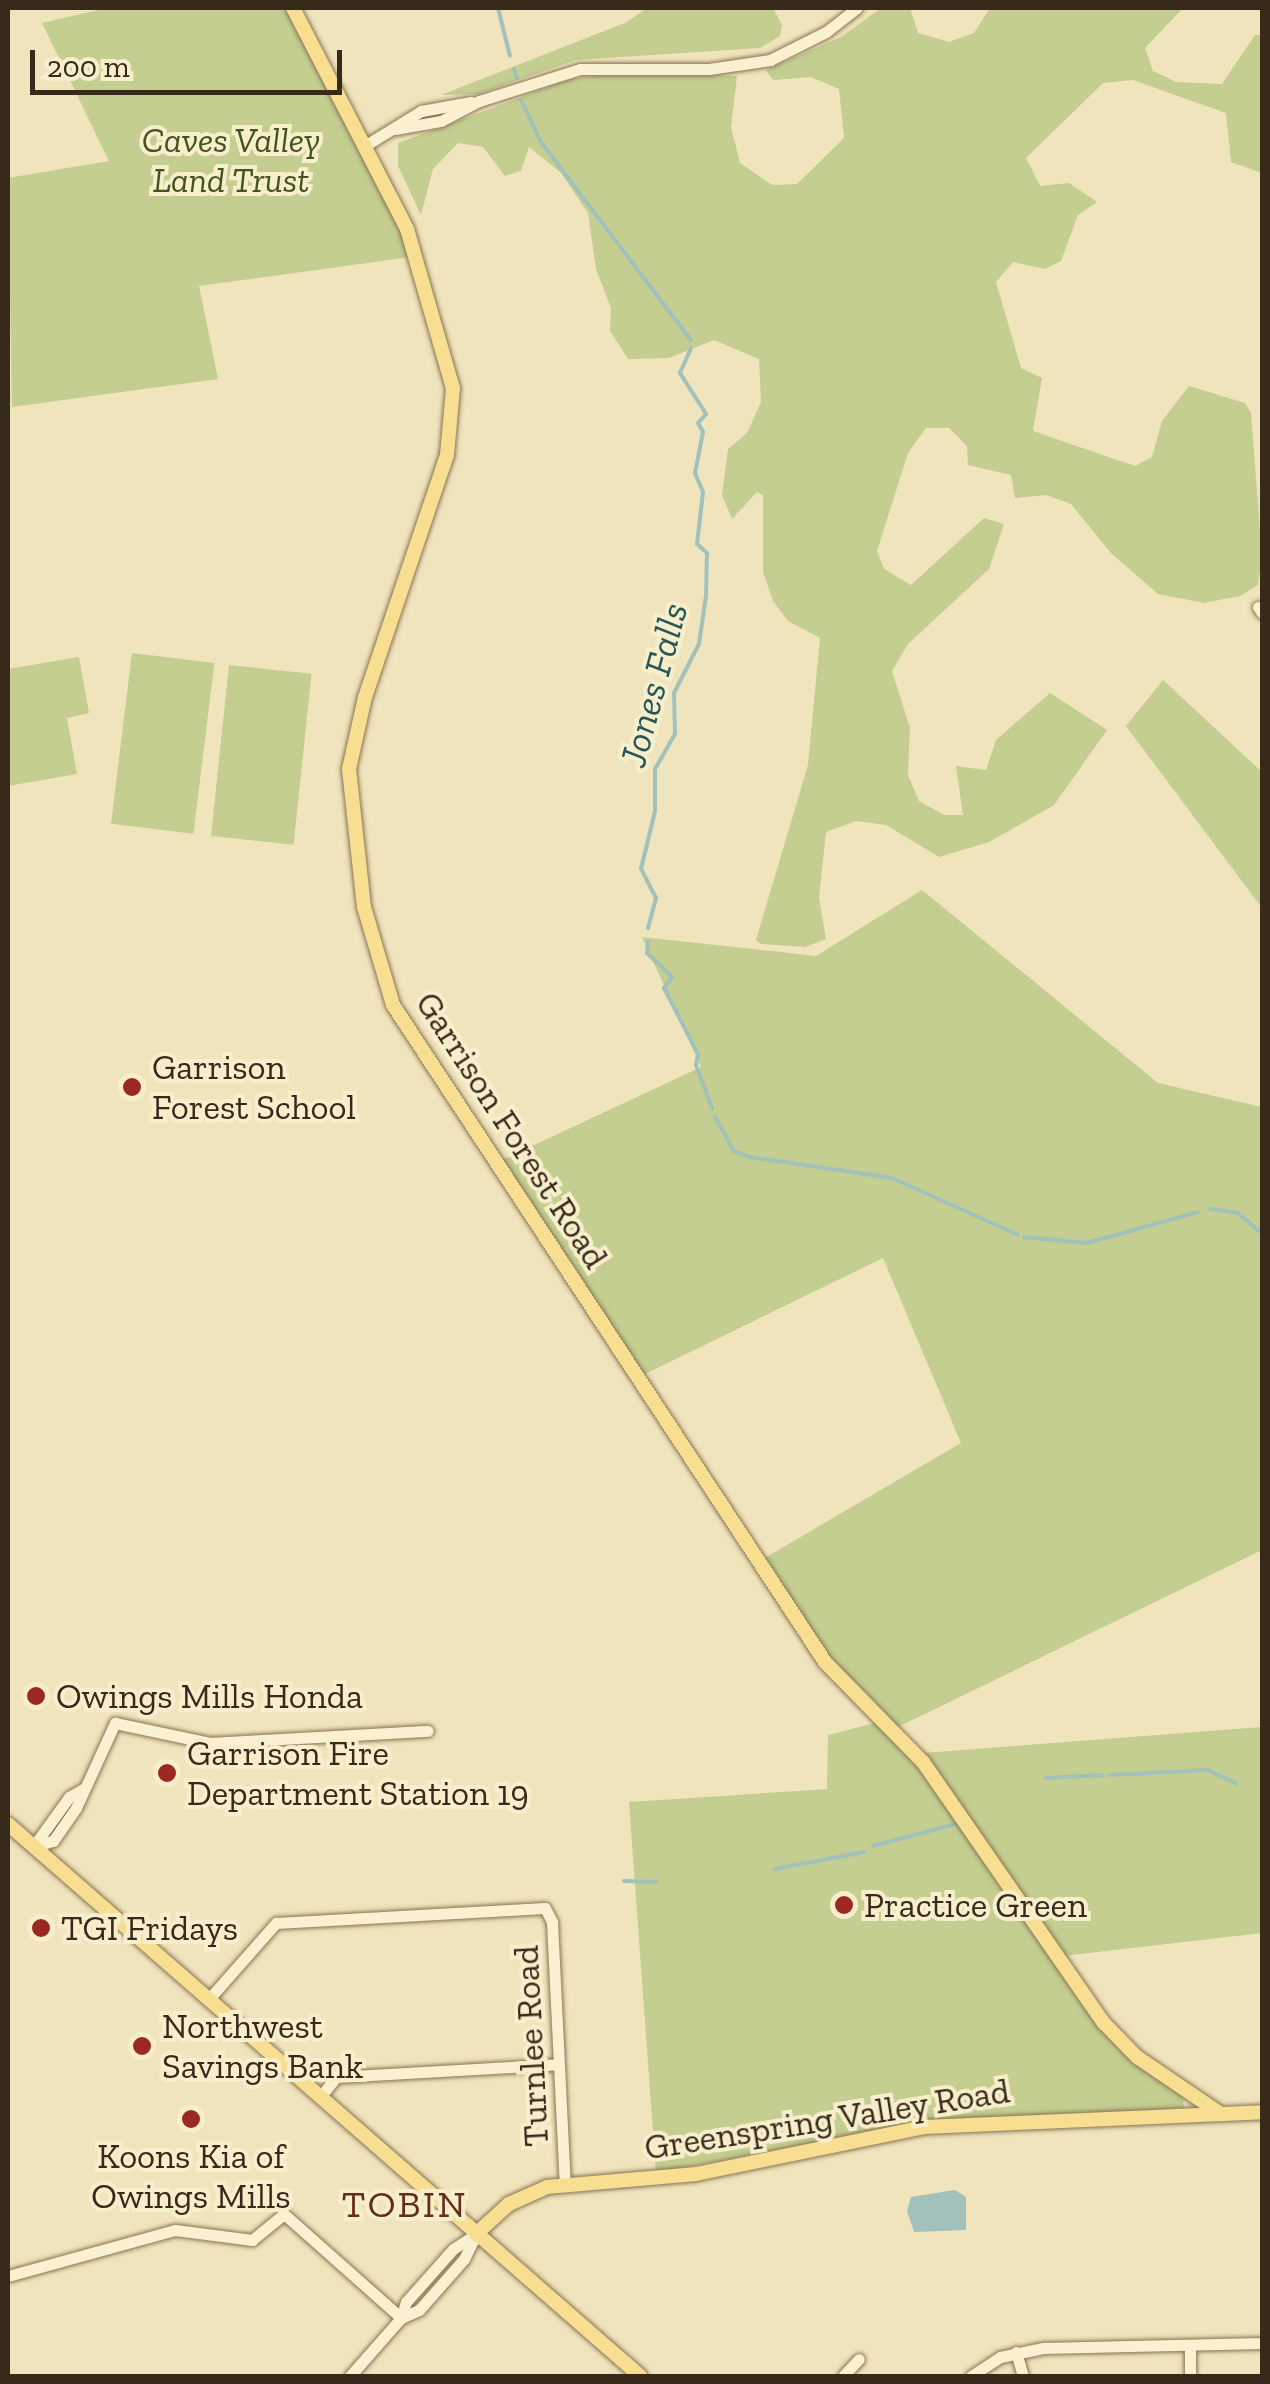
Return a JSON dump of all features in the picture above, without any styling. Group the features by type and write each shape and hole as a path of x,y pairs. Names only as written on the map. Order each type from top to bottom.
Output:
{"main road":[{"name":"Garrison Forest Road","path":"293,8 407,229 440,326 454,409 447,455 365,697 349,769 364,907 392,1005 810,1642 923,1762 1104,2022 1137,2056 1221,2114"},
{"path":"8,1824 640,2376"},
{"name":"Greenspring Valley Road","path":"476,2234 523,2196 565,2184 696,2174 958,2123 1262,2112"}],"street":[{"path":"366,145 395,129 442,120 479,101 580,69 709,69 770,60 826,32 857,8"},
{"path":"33,1847 53,1841 115,1723 210,1743 428,1731"},
{"name":"Turnlee Road","path":"208,2000 276,1923 545,1908 552,1922 565,2184"},
{"path":"320,2098 336,2078 559,2064"},
{"path":"8,2276 175,2230 252,2240 284,2214 401,2318"},
{"name":"Greenspring Valley Road","path":"350,2376 401,2318 406,2302 452,2249 476,2234"},
{"path":"971,2376 1016,2352 1262,2343"},
{"path":"1190,2345 1190,2376"},
{"path":"1016,2352 1023,2376"},
{"path":"843,2376 859,2359"}],"green space":[{"name":"Caves Valley Land Trust","path":"107,8 287,8 387,194 411,257 199,286 218,379 12,407 8,178 109,161 42,23"},
{"path":"647,8 773,8 782,25 780,36 760,48 576,60 478,94 441,95 627,22"},
{"path":"881,8 910,8 918,33 949,42 974,33 990,8 1183,8 1145,48 1153,71 1176,82 1222,84 1255,35 1262,35 1262,173 1231,162 1226,113 1133,80 1103,83 1026,158 1040,186 1069,183 1097,202 1078,215 1061,261 1045,269 1013,262 996,282 1021,368 1042,378 1033,431 1135,466 1152,457 1162,421 1189,386 1245,403 1251,413 1262,556 1258,585 1240,596 1204,603 1158,594 1111,553 1071,504 1046,495 1015,498 1011,475 968,465 967,446 949,428 926,428 908,453 877,551 884,569 911,585 984,518 1004,524 989,569 908,644 892,671 910,728 908,775 919,801 944,815 963,815 956,766 986,770 996,740 1050,693 1107,730 1054,805 989,842 939,857 886,825 856,821 826,832 819,898 826,939 805,947 761,944 756,940 808,765 820,638 788,621 773,601 763,572 763,495 757,492 732,519 722,495 728,449 747,433 761,402 759,359 714,340 669,358 628,359 610,331 611,308 596,269 588,213 561,173 529,147 521,171 505,176 483,147 458,143 433,169 421,215 398,166 398,143 568,80 617,72 737,76 731,127 740,163 772,185 797,184 844,138 839,89 811,77 773,80 766,70 841,37"},
{"path":"132,653 214,663 193,834 111,824"},
{"path":"79,657 89,713 67,718 77,774 8,786 8,669"},
{"path":"229,665 312,674 294,845 211,836"},
{"path":"1163,680 1262,772 1262,908 1126,726"},
{"path":"922,890 1158,1083 1262,1107 1262,1550 898,1727 923,1753 1262,1727 1262,1933 1054,1957 1076,1991 1183,2097 1184,2109 924,2121 656,2173 629,1802 827,1789 828,1735 887,1720 832,1663 763,1559 961,1443 883,1258 643,1375 502,1160 701,1067 642,937 816,956"}],"water":[{"path":"955,2190 966,2197 966,2230 914,2232 907,2211 911,2197"}],"waterway":[{"name":"Jones Falls","path":"498,8 510,56"},
{"name":"Jones Falls","path":"514,69 517,78"},
{"name":"Jones Falls","path":"521,100 541,142 691,340"},
{"name":"Jones Falls","path":"648,928 656,898 641,869 655,811 655,769 675,734 674,693 699,644 706,596 707,553 697,544 703,492 695,473 703,432 698,423 706,414 680,373 691,348"},
{"name":"Jones Falls","path":"648,942 647,953 672,977 664,988 698,1054 696,1065 712,1108"},
{"name":"Jones Falls","path":"715,1117 734,1151 750,1157 892,1178 1018,1235"},
{"name":"Jones Falls","path":"1210,1209 1238,1213 1262,1234"},
{"name":"Jones Falls","path":"1024,1237 1087,1243 1198,1212"},
{"path":"1110,1775 1208,1770 1236,1783"},
{"path":"1046,1778 1103,1775"},
{"path":"873,1846 955,1824"},
{"path":"775,1869 864,1852"},
{"path":"624,1881 656,1882"}],"place":[{"name":"Garrison Forest School","path":"132,1087"},
{"name":"Owings Mills Honda","path":"36,1696"},
{"name":"Garrison Fire Department Station 19","path":"167,1773"},
{"name":"Practice Green","path":"844,1905"},
{"name":"TGI Fridays","path":"41,1928"},
{"name":"Northwest Savings Bank","path":"142,2046"},
{"name":"Koons Kia of Owings Mills","path":"191,2119"}],"district":[{"name":"TOBIN","path":"405,2205"}]}
